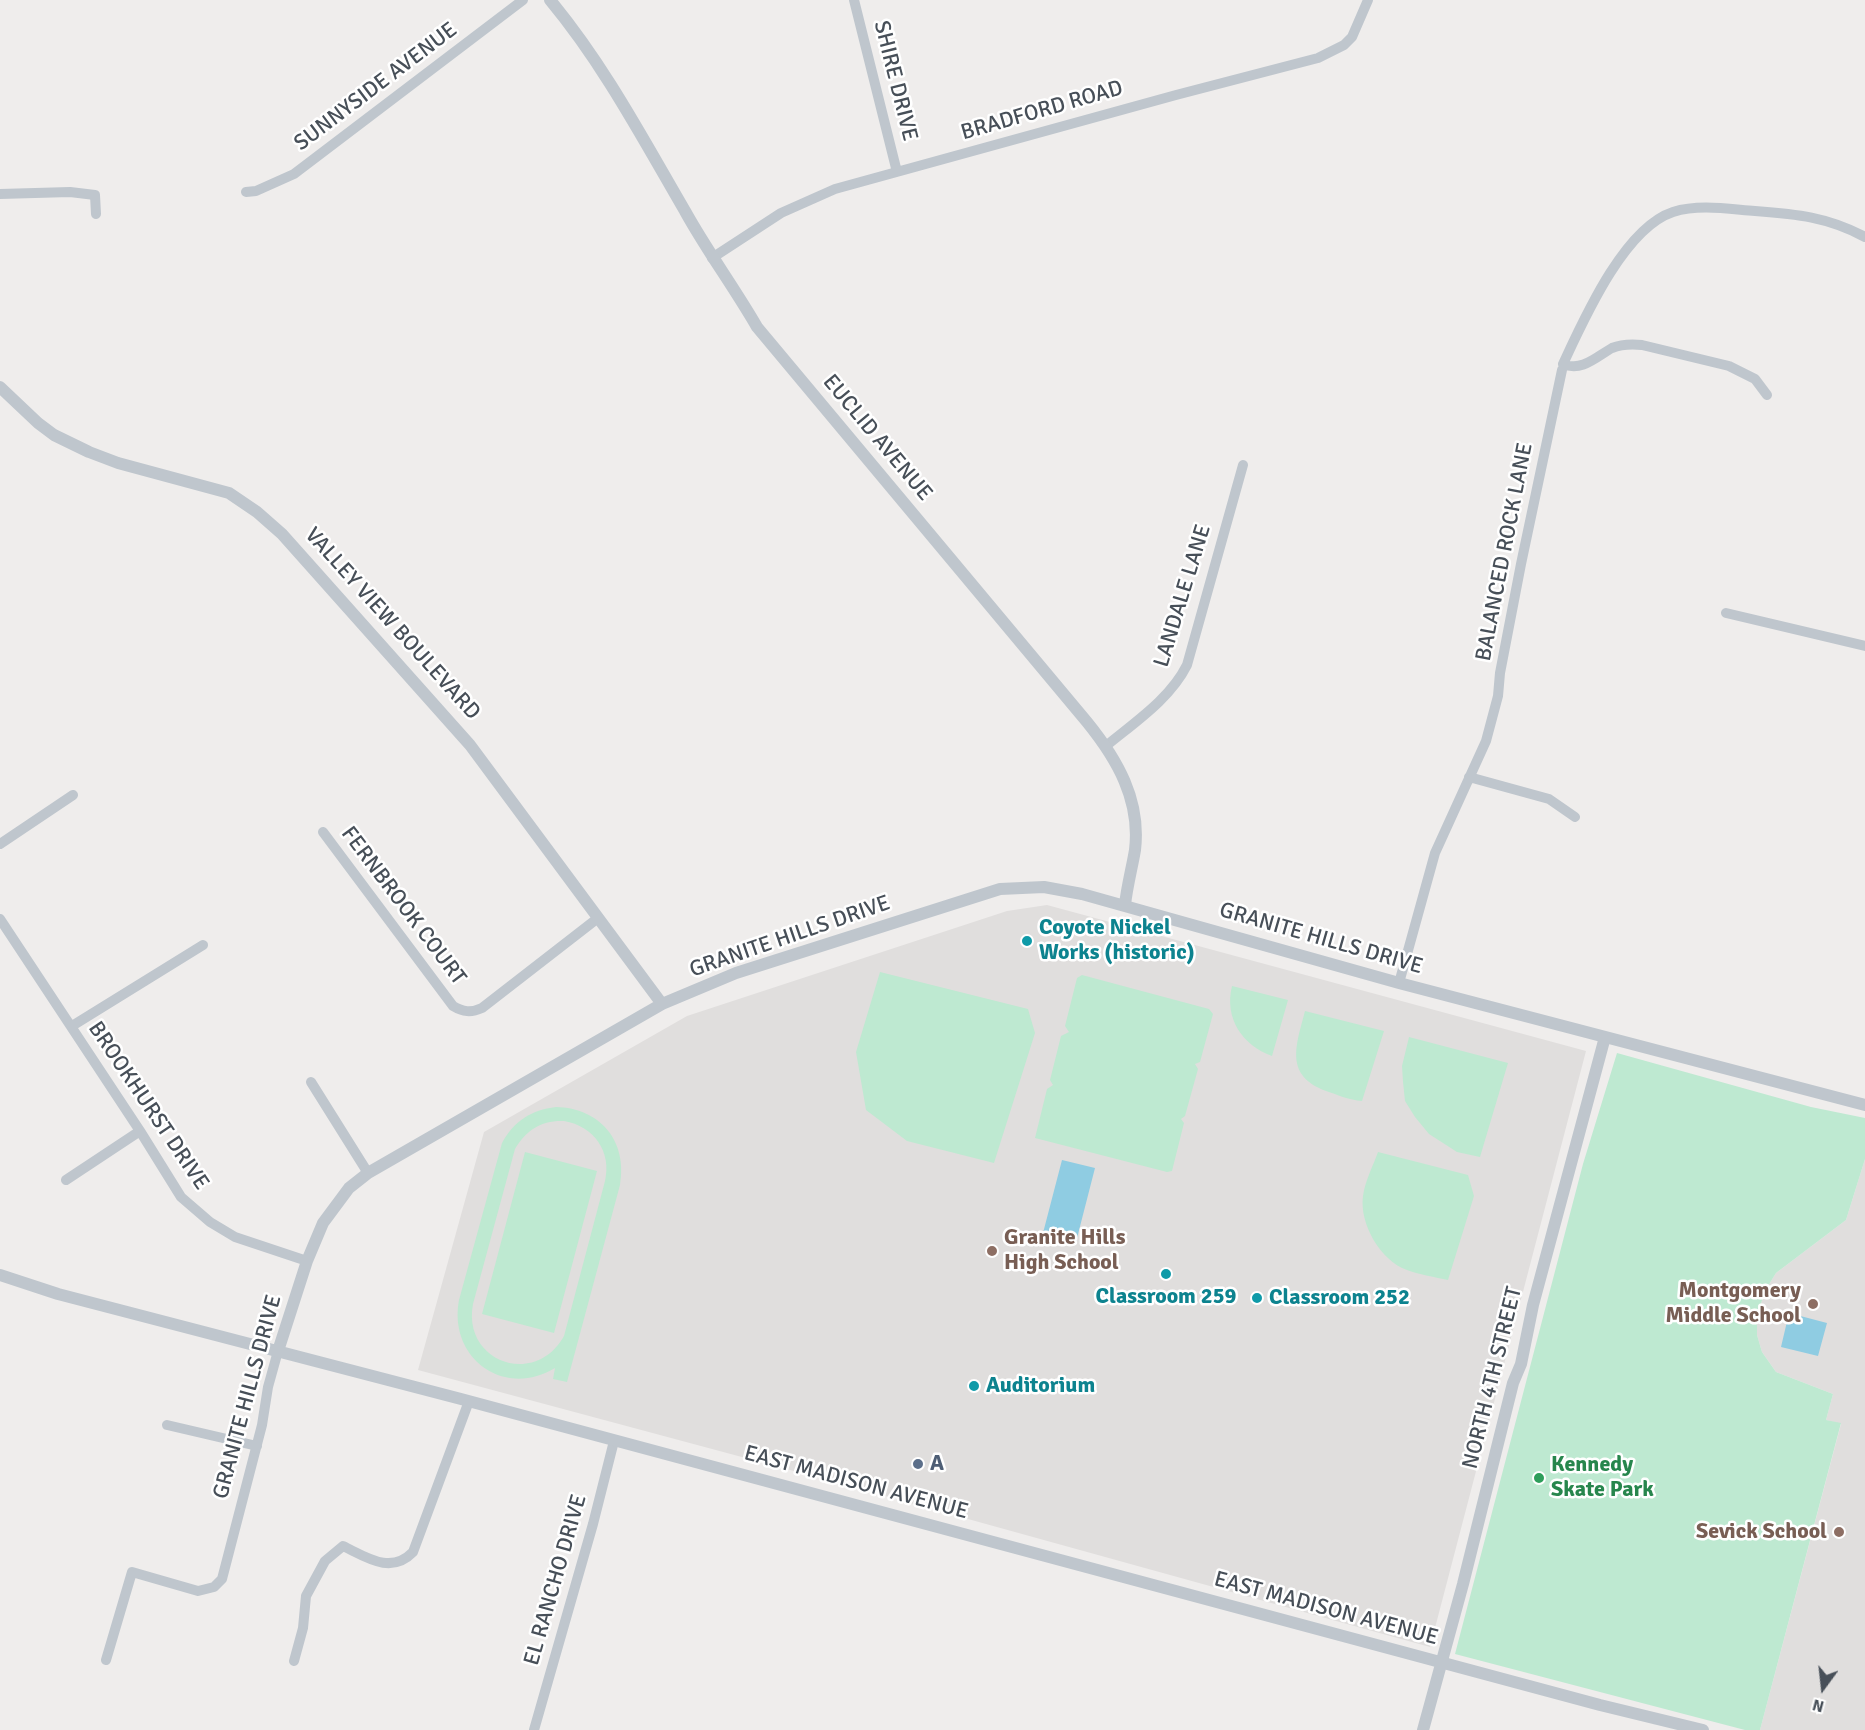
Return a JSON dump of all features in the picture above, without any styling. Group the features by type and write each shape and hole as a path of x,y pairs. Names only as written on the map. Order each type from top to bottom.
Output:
{"street":[{"name":"SUNNYSIDE AVENUE","path":"246,192 256,191 294,174 523,0"},
{"name":"EUCLID AVENUE","path":"550,0 613,86 712,258 733,286 757,327 1106,746 1125,781 1135,819 1135,850 1125,905"},
{"name":"SHIRE DRIVE","path":"854,0 897,172"},
{"name":"BRADFORD ROAD","path":"712,258 781,213 835,189 1176,94 1318,58 1344,45 1352,37 1368,0"},
{"path":"0,194 70,192 95,195 96,214"},
{"name":"BALANCED ROCK LANE","path":"1399,983 1435,853 1486,741 1498,696 1500,672 1521,564 1562,367 1601,287 1632,242 1656,218 1681,210 1703,208 1798,214 1832,222 1865,237"},
{"path":"1562,367 1579,367 1613,348 1631,344 1642,345 1729,366 1755,379 1767,394"},
{"name":"VALLEY VIEW BOULEVARD","path":"0,387 54,435 118,463 229,493 277,528 389,651 470,745 662,1004"},
{"name":"LANDALE LANE","path":"1106,746 1180,680 1187,665 1243,465"},
{"path":"1726,613 1865,646"},
{"path":"1469,777 1550,799 1575,817"},
{"path":"0,844 73,795"},
{"name":"FERNBROOK COURT","path":"323,832 453,1006 462,1010 471,1011 482,1008 598,918"},
{"name":"GRANITE HILLS DRIVE","path":"106,1660 132,1572 198,1591 214,1587 222,1578 257,1446 268,1387 307,1261 323,1223 333,1207 350,1188 368,1173 662,1004 736,972 1000,889 1029,886 1056,888 1125,905 1399,983 1865,1105"},
{"name":"BROOKHURST DRIVE","path":"0,919 72,1026 181,1197 221,1229 242,1240 307,1261"},
{"path":"72,1026 203,945"},
{"name":"NORTH 4TH STREET","path":"1423,1730 1463,1584 1513,1383 1521,1364 1533,1305 1605,1037"},
{"path":"311,1082 368,1173"},
{"path":"66,1180 140,1131"},
{"name":"EAST MADISON AVENUE","path":"0,1275 57,1294 469,1401 1600,1705 1698,1729"},
{"path":"294,1661 303,1628 306,1596 325,1561 343,1546 385,1564 403,1560 413,1552 469,1401"},
{"path":"167,1425 257,1446"},
{"name":"EL RANCHO DRIVE","path":"534,1730 593,1524 614,1440"}],"shaded area":[{"name":"Granite Hills High School","path":"1047,905 1586,1051 1430,1647 820,1478 418,1370 484,1132 687,1016 1007,911"},
{"path":"1865,1159 1865,1730 1760,1730 1841,1424 1826,1420 1833,1394 1776,1372 1762,1352 1757,1335 1757,1316 1765,1291 1776,1273 1846,1220"}],"green space":[{"path":"880,972 1028,1009 1035,1033 994,1163 907,1141 866,1110 856,1052"},
{"path":"1082,975 1209,1009 1213,1014 1200,1062 1195,1064 1198,1069 1185,1116 1181,1119 1184,1123 1172,1171 1167,1172 1035,1138 1047,1089 1053,1085 1050,1080 1061,1036 1069,1032 1065,1026 1077,978"},
{"path":"1232,986 1288,1000 1272,1056 1252,1045 1238,1029 1231,1009"},
{"path":"1305,1011 1384,1031 1362,1101 1326,1091 1304,1077 1296,1058"},
{"path":"1409,1037 1508,1063 1480,1157 1457,1152 1429,1134 1405,1101 1402,1066"},
{"path":"1617,1053 1811,1107 1865,1118 1865,1159 1846,1220 1776,1273 1765,1291 1757,1316 1757,1335 1762,1352 1776,1372 1833,1394 1826,1420 1841,1423 1760,1730 1745,1730 1455,1654 1583,1164"},
{"path":"556,1107 586,1113 608,1130 620,1154 620,1185 567,1382 553,1379 555,1368 536,1376 517,1379 499,1375 484,1367 471,1355 462,1339 458,1321 459,1300 502,1143 524,1118","holes":["556,1121 584,1128 598,1142 606,1160 606,1170 564,1336 551,1352 536,1361 520,1364 504,1361 489,1353 478,1341 473,1324 473,1304 515,1149 524,1136 542,1124"]},
{"path":"525,1152 597,1171 554,1333 482,1314"},
{"path":"1378,1152 1468,1175 1474,1196 1448,1280 1417,1273 1397,1265 1389,1259 1374,1240 1365,1218 1363,1196"}],"water":[{"path":"1062,1160 1095,1168 1076,1242 1043,1233"},
{"path":"1789,1313 1827,1323 1818,1356 1781,1347"}],"place":[{"name":"Coyote Nickel Works (historic)","path":"1027,941"},
{"name":"Granite Hills High School","path":"992,1251"},
{"name":"Classroom 259","path":"1166,1274"},
{"name":"Classroom 252","path":"1257,1298"},
{"name":"Montgomery Middle School","path":"1813,1304"},
{"name":"Auditorium","path":"974,1386"},
{"name":"A","path":"918,1464"},
{"name":"Kennedy Skate Park","path":"1539,1478"},
{"name":"Sevick School","path":"1839,1532"}]}
